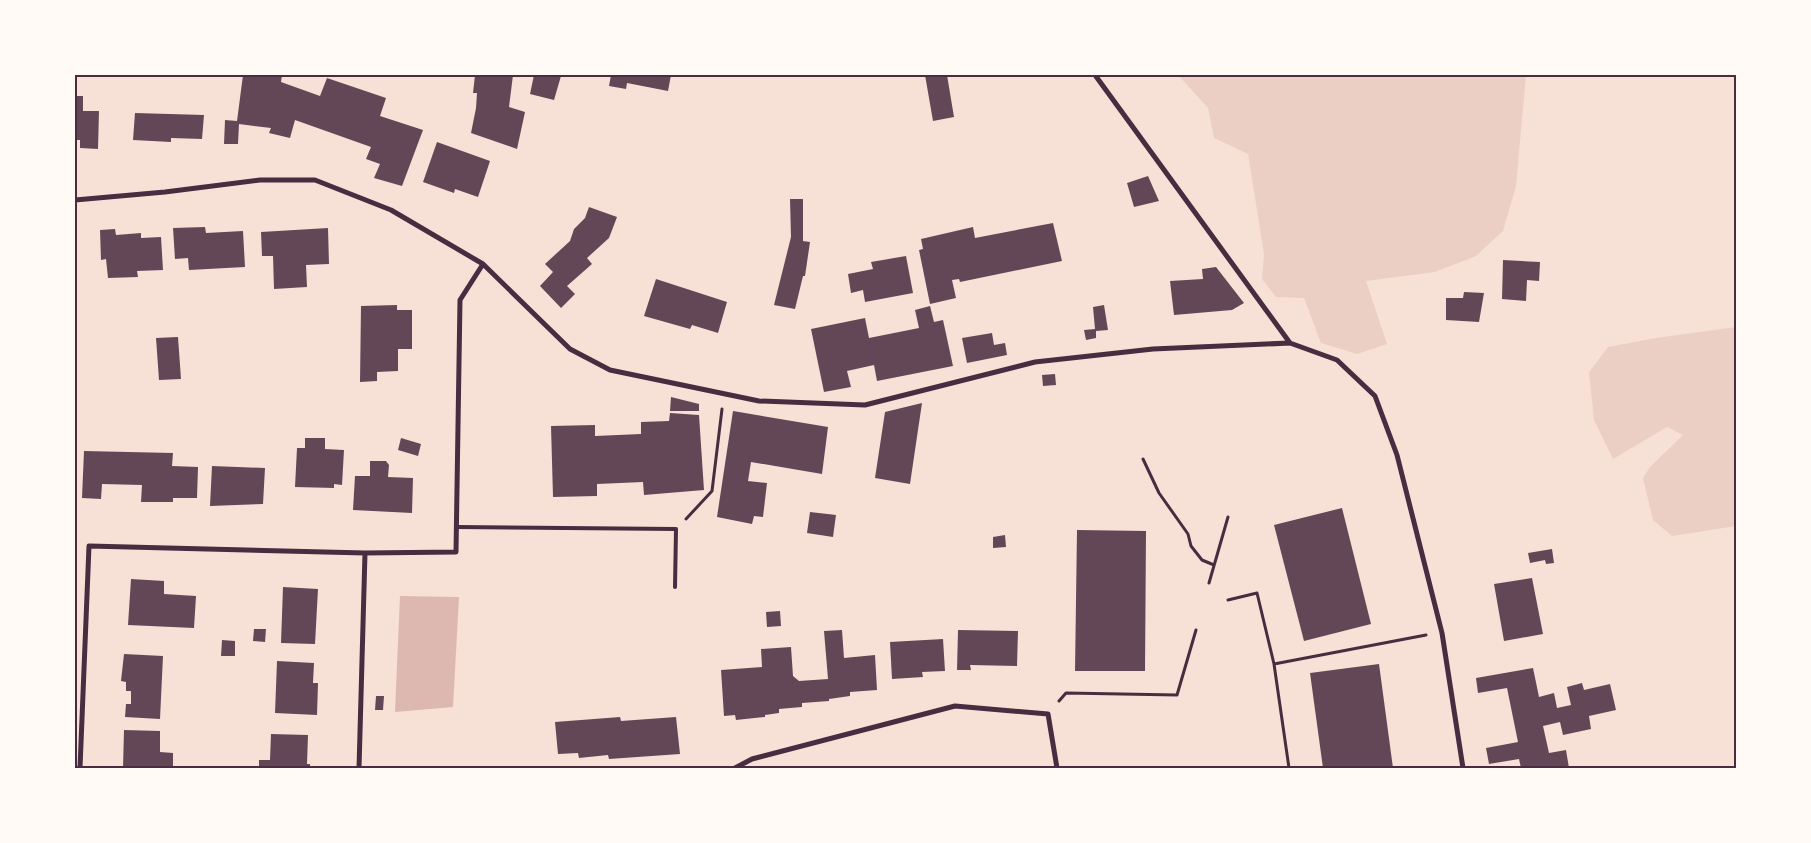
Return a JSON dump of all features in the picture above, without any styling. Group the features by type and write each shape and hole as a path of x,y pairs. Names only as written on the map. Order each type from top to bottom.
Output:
{"street":[{"path":"1095,75 1290,343"},
{"path":"75,200 165,192 260,180 315,180 391,210 483,264 570,349 610,370 759,401 865,405 1034,362 1153,349 1290,343 1337,360 1375,396 1397,455 1442,632 1463,768"},
{"path":"80,768 88,546 365,553 456,552 460,300 483,264"},
{"path":"359,768 365,553"},
{"path":"735,768 752,759 955,706 1048,714 1057,768"}],"lane":[{"path":"457,527 676,529 675,587"}],"path":[{"path":"676,529 712,491 724,393"},
{"path":"1143,459 1158,493 1188,534 1191,546 1202,560 1214,565"},
{"path":"1209,583 1228,517"},
{"path":"1228,600 1258,593 1274,664 1289,768"},
{"path":"1048,714 1066,693 1177,695 1196,630"},
{"path":"1274,664 1442,632"}],"shaded area":[{"path":"1178,75 1526,75 1516,186 1503,231 1476,256 1435,272 1366,281 1387,344 1357,354 1321,343 1304,298 1276,297 1262,279 1264,254 1248,154 1214,138 1208,108"},
{"path":"1736,327 1736,526 1672,536 1653,520 1643,478 1650,467 1683,435 1667,427 1613,459 1594,420 1589,372 1608,347"},
{"path":"400,596 459,597 453,707 395,712"}],"building":[{"path":"243,75 282,75 281,82 320,96 327,78 386,98 380,116 423,130 402,186 374,178 380,164 366,159 371,147 295,120 290,138 269,133 271,128 239,124 238,144 224,144 225,120 237,121"},
{"path":"475,75 513,75 509,107 525,112 517,149 471,133 476,108 477,93 473,93"},
{"path":"534,75 561,76 554,100 530,94"},
{"path":"611,75 671,75 668,91 627,83 626,89 609,86"},
{"path":"925,75 947,75 954,117 933,121"},
{"path":"75,96 83,96 83,111 99,111 98,149 80,148 80,140 75,140"},
{"path":"135,113 204,115 202,139 171,138 171,142 133,140"},
{"path":"437,142 490,161 478,197 455,189 454,193 423,182"},
{"path":"1148,176 1159,201 1134,207 1127,183"},
{"path":"790,199 803,199 803,241 810,242 805,276 803,276 795,309 774,305 791,237"},
{"path":"589,207 617,217 609,238 587,258 592,264 567,286 575,294 561,308 540,286 553,272 545,264 570,241 574,229 585,218"},
{"path":"1053,223 1062,261 960,282 959,279 952,280 956,298 930,304 919,250 923,249 921,239 973,227 975,238"},
{"path":"205,227 206,233 243,231 245,267 189,270 188,258 175,259 173,228"},
{"path":"328,228 329,264 306,265 307,287 274,289 273,256 262,256 261,232"},
{"path":"115,229 116,235 141,233 141,238 161,237 163,270 137,271 138,277 108,278 106,259 101,260 100,230"},
{"path":"906,256 913,293 865,302 863,290 851,293 848,274 873,269 871,262"},
{"path":"1503,260 1540,262 1539,281 1527,280 1526,301 1502,299"},
{"path":"1216,267 1244,303 1232,310 1174,315 1170,281 1203,279 1202,269"},
{"path":"656,279 727,302 718,333 692,325 690,329 644,316"},
{"path":"1464,292 1484,293 1479,322 1446,320 1446,298 1463,298"},
{"path":"397,305 397,310 412,310 412,349 398,349 398,371 377,372 377,381 360,382 361,306"},
{"path":"1104,305 1108,330 1096,331 1096,338 1086,340 1084,330 1095,329 1093,307"},
{"path":"930,306 934,322 943,320 953,366 877,381 874,365 847,371 851,387 824,392 811,329 865,318 869,338 919,328 915,310"},
{"path":"992,333 994,345 1005,343 1007,355 967,363 962,338"},
{"path":"178,337 181,379 159,380 156,338"},
{"path":"1055,374 1056,385 1043,386 1042,375"},
{"path":"671,397 699,404 699,411 670,411"},
{"path":"922,403 910,484 875,478 885,412"},
{"path":"733,411 828,427 822,474 751,462 748,481 767,483 763,517 754,516 752,524 717,517"},
{"path":"670,413 699,415 704,490 644,495 643,482 597,484 597,496 553,497 551,426 595,425 595,436 641,434 641,422 669,421"},
{"path":"305,438 325,438 325,449 344,450 342,485 334,484 334,488 295,487 297,448 305,448"},
{"path":"401,438 421,444 418,456 398,450"},
{"path":"84,451 173,453 172,466 198,467 197,498 173,498 173,502 141,502 142,485 102,484 101,499 82,498"},
{"path":"370,461 386,461 389,465 388,477 413,478 412,513 353,510 355,476 370,476"},
{"path":"212,466 265,468 263,504 210,506"},
{"path":"1342,508 1371,624 1304,641 1274,525"},
{"path":"810,512 836,515 833,537 807,533"},
{"path":"1077,530 1146,531 1145,671 1075,671"},
{"path":"1005,535 1006,547 993,548 993,537"},
{"path":"1552,549 1554,563 1546,564 1545,560 1530,563 1528,553"},
{"path":"1532,578 1543,634 1504,641 1494,584"},
{"path":"131,579 164,581 164,594 196,596 194,628 128,625"},
{"path":"283,587 318,589 315,644 281,643"},
{"path":"780,611 781,626 767,627 766,612"},
{"path":"254,629 266,629 265,642 253,641"},
{"path":"842,630 844,658 875,655 877,690 850,692 850,696 829,699 829,701 802,703 802,707 779,709 779,713 765,715 765,717 736,720 735,715 724,716 721,670 762,667 761,649 791,647 793,676 799,681 828,679 824,631"},
{"path":"958,630 1018,631 1017,666 970,665 971,670 957,670"},
{"path":"943,639 945,671 922,672 923,677 892,679 890,642"},
{"path":"222,640 235,641 235,656 221,656"},
{"path":"124,654 163,656 160,719 125,717 126,704 131,704 131,691 126,691 126,682 121,681"},
{"path":"277,661 314,663 313,683 318,683 317,715 275,713"},
{"path":"1379,664 1393,768 1323,768 1310,673"},
{"path":"1533,668 1539,697 1554,693 1557,708 1571,705 1567,687 1582,683 1584,690 1610,684 1616,710 1589,716 1591,729 1563,735 1560,722 1543,726 1549,753 1566,750 1569,768 1521,768 1519,759 1489,764 1486,748 1518,742 1507,688 1478,693 1476,678"},
{"path":"376,696 384,696 383,710 375,710"},
{"path":"620,717 621,721 676,717 680,754 609,759 608,755 579,758 578,753 558,754 555,722"},
{"path":"124,730 160,731 160,752 173,753 173,768 123,768"},
{"path":"271,734 308,735 307,764 310,764 310,768 259,768 259,760 270,760"}]}
